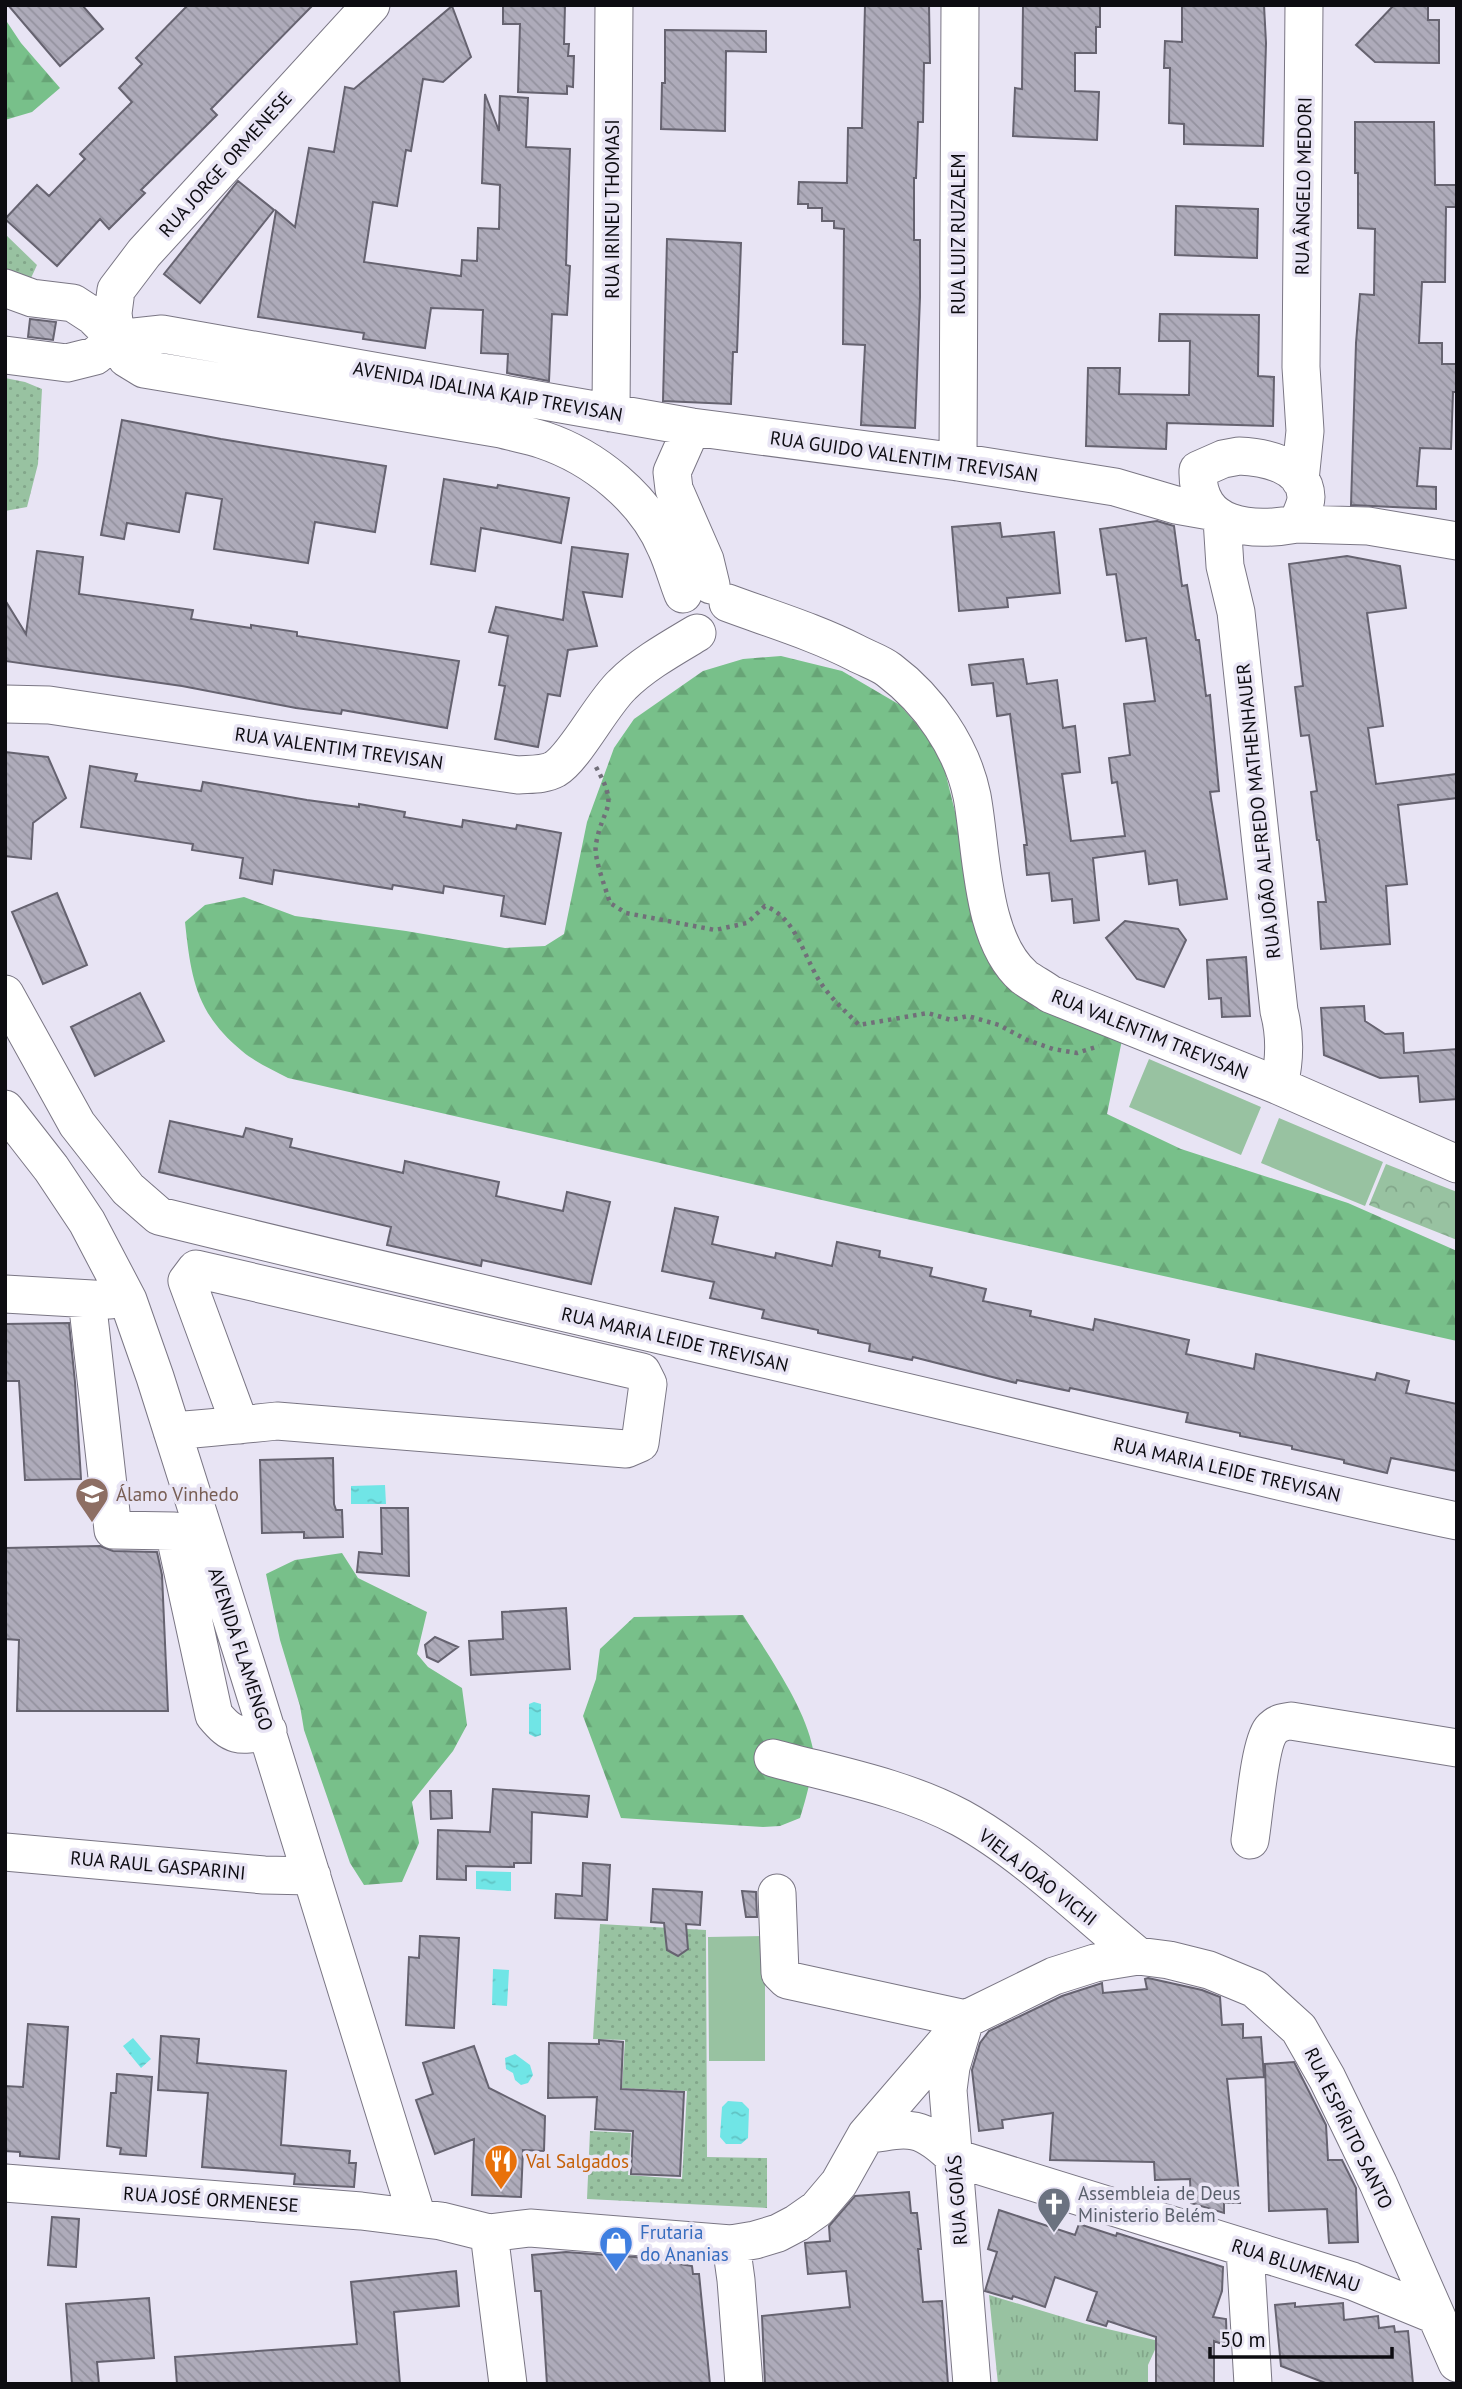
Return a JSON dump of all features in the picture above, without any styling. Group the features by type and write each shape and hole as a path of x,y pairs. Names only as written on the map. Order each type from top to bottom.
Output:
{"street":[{"name":"RUA JORGE ORMENESE","path":"116,339 113,313 116,290 137,262 371,5"},
{"name":"RUA IRINEU THOMASI","path":"611,413 614,5"},
{"name":"RUA LUIZ RUZALEM","path":"958,462 960,5"},
{"name":"RUA ÂNGELO MEDORI","path":"1301,500 1305,431 1301,367 1304,5"},
{"name":"AVENIDA IDALINA KAIP TREVISAN","path":"19,293 73,303 93,316 116,339 126,358 144,369 501,429 543,440 587,459 644,510 703,609"},
{"name":"AVENIDA IDALINA KAIP TREVISAN","path":"15,356 67,363 95,356 116,339 162,334 692,427"},
{"name":"RUA ÂNGELO MEDORI","path":"1264,457 1289,428 1301,367"},
{"name":"RUA GUIDO VALENTIM TREVISAN","path":"692,427 958,462 1115,487 1216,515"},
{"path":"692,427 673,472 674,489 705,560 703,609"},
{"path":"1301,500 1260,528 1237,525 1216,515 1201,499 1197,485 1198,470 1223,459 1238,456 1264,457 1287,468 1301,500 1368,526 1457,541"},
{"name":"RUA GUIDO VALENTIM TREVISAN","path":"1115,487 1173,483 1198,470"},
{"name":"RUA JOÃO ALFREDO MATHENHAUER","path":"1216,515 1236,612 1279,1011 1285,1033 1284,1054 1266,1081"},
{"name":"RUA JOÃO ALFREDO MATHENHAUER","path":"1236,612 1240,572 1260,528"},
{"name":"RUA VALENTIM TREVISAN","path":"5,704 49,705 518,775 542,774 556,768 568,757 592,722 629,677 703,609 825,638 888,669 924,701 957,749 972,794 986,901 1001,945 1022,975 1050,994 1266,1081 1457,1164"},
{"name":"RUA MARIA LEIDE TREVISAN","path":"5,993 77,1125 128,1189 159,1216 549,1311 1457,1521"},
{"name":"AVENIDA FLAMENGO","path":"5,1109 51,1168 87,1222 128,1300 268,1731 417,2217"},
{"path":"172,1431 240,1425 277,1421 626,1449 640,1443 648,1384 642,1372 196,1269 187,1280 240,1425"},
{"path":"5,1294 128,1300"},
{"path":"87,1299 113,1530 174,1531 214,1714 227,1730 240,1736 268,1731"},
{"path":"1251,1840 1265,1746 1270,1731 1278,1723 1291,1721 1457,1748"},
{"name":"VIELA JOÃO VICHI","path":"773,1758 886,1788 961,1818 1014,1853 1138,1956"},
{"name":"RUA RAUL GASPARINI","path":"5,1852 312,1877"},
{"path":"777,1894 780,1973 787,1980 966,2019"},
{"name":"RUA ESPÍRITO SANTO","path":"489,2233 530,2228 731,2245 778,2233 817,2208 839,2183 866,2135 966,2019 1054,1976 1096,1963 1138,1956 1169,1960 1209,1970 1255,1989 1299,2029 1327,2078 1412,2259 1457,2363"},
{"name":"RUA GOIÁS","path":"966,2019 951,2067 948,2090 956,2158 955,2188 972,2384"},
{"path":"866,2135 903,2128 921,2132 940,2143 956,2158"},
{"name":"RUA BLUMENAU","path":"956,2158 1352,2281 1435,2315"},
{"name":"RUA JOSÉ ORMENESE","path":"5,2183 361,2211 417,2217 489,2233"},
{"path":"489,2233 501,2383"},
{"path":"731,2245 744,2384"},
{"path":"1245,2249 1253,2384"},
{"path":"1352,2281 1395,2268 1412,2259"}],"path":[{"path":"592,722 589,754 611,801 595,846 610,903 626,913 715,930 747,923 765,906 777,911 799,940 823,987 859,1025 928,1013 951,1020 968,1016 999,1025 1027,1040 1053,1049 1077,1053 1104,1044 1133,1027"}],"green space":[{"path":"5,19 21,43 60,88 32,112 5,120"},
{"path":"5,234 37,265 31,278 5,273"},
{"path":"5,378 42,389 38,464 27,507 5,511"},
{"path":"781,656 842,671 900,705 940,751 972,880 977,927 1122,1040 1107,1114 1181,1149 1348,1203 1457,1251 1457,1341 288,1078 242,1051 227,1037 205,1008 198,993 190,960 185,922 205,905 244,897 295,916 505,948 545,946 564,934 587,822 614,748 634,719 703,671 743,659"},
{"path":"1149,1059 1261,1107 1241,1155 1129,1107"},
{"path":"1279,1118 1383,1162 1365,1206 1261,1163"},
{"path":"1386,1164 1457,1192 1457,1240 1369,1205"},
{"path":"342,1553 358,1578 427,1612 417,1654 428,1667 462,1688 467,1725 453,1751 412,1802 419,1843 402,1882 364,1885 350,1863 304,1730 266,1574 295,1560"},
{"path":"743,1615 784,1680 809,1732 814,1756 800,1818 780,1826 763,1827 621,1818 583,1716 596,1679 600,1649 634,1617"},
{"path":"600,1924 706,1930 707,2157 767,2158 767,2208 587,2199 590,2131 631,2133 628,2175 682,2179 687,2091 622,2088 625,2040 593,2039"},
{"path":"765,1936 765,2061 709,2061 708,1937"},
{"path":"989,2295 1086,2324 1159,2341 1148,2365 1148,2384 998,2384"}],"water":[{"path":"385,1485 386,1504 351,1504 351,1486"},
{"path":"529,1704 541,1704 541,1735 535,1737 529,1734"},
{"path":"476,1871 511,1872 511,1891 476,1889"},
{"path":"493,1969 509,1970 507,2006 492,2005"},
{"path":"133,2038 151,2059 141,2068 123,2046"},
{"path":"515,2054 530,2065 533,2075 528,2083 521,2085 515,2080 513,2073 506,2069 505,2058"},
{"path":"728,2101 742,2102 749,2109 748,2138 741,2144 726,2144 720,2137 722,2107"}],"building":[{"path":"8,5 82,5 103,29 60,66"},
{"path":"188,5 313,5 211,109 217,115 141,190 145,193 109,229 100,219 57,266 5,219 37,185 49,196 85,159 80,154 132,102 119,88 142,64 136,58"},
{"path":"503,5 565,5 564,44 569,44 568,56 574,56 573,87 567,86 567,94 518,92 520,24 503,24"},
{"path":"865,5 929,5 930,63 924,63 923,122 918,122 914,178 914,240 920,240 915,428 861,425 865,345 843,344 844,229 834,228 834,221 822,221 822,208 808,208 808,204 798,204 799,182 847,183 848,128 862,128"},
{"path":"1023,5 1100,5 1100,27 1096,27 1096,53 1075,53 1075,91 1099,92 1097,140 1013,136 1015,88 1022,89"},
{"path":"1182,5 1264,5 1266,43 1263,146 1184,144 1184,124 1169,123 1170,68 1164,68 1165,41 1182,42"},
{"path":"1394,5 1428,5 1428,20 1439,20 1439,63 1375,62 1356,45"},
{"path":"452,6 471,57 443,82 423,79 411,151 406,150 397,206 373,202 364,262 461,276 462,260 477,261 478,228 499,229 500,185 482,183 485,94 499,131 500,96 528,98 526,147 570,149 566,265 570,266 567,315 552,314 549,381 507,373 508,354 481,353 483,310 431,308 425,348 363,339 364,333 258,317 276,211 295,227 309,148 334,152 345,87 354,89"},
{"path":"665,30 766,31 766,52 726,51 725,131 661,129 662,83 665,83"},
{"path":"1355,122 1434,122 1435,185 1457,185 1457,207 1446,207 1445,282 1422,282 1419,343 1442,343 1442,364 1457,364 1451,449 1420,448 1417,486 1436,487 1436,509 1351,505 1360,294 1374,295 1375,229 1358,228"},
{"path":"238,181 274,210 200,303 164,274"},
{"path":"1176,206 1258,209 1257,258 1175,255"},
{"path":"667,239 741,243 737,352 733,352 731,404 663,401"},
{"path":"1160,314 1259,315 1258,376 1274,377 1273,426 1167,423 1166,449 1086,446 1088,368 1120,368 1119,394 1189,395 1190,341 1159,341"},
{"path":"30,319 56,322 53,340 28,337"},
{"path":"122,420 386,466 375,532 315,522 308,563 214,549 222,499 186,493 179,532 127,523 124,539 101,535"},
{"path":"444,479 497,488 498,485 569,498 561,543 481,528 475,571 431,564"},
{"path":"1157,521 1174,526 1182,586 1187,585 1196,640 1199,640 1206,696 1210,695 1219,791 1210,792 1227,899 1180,905 1177,880 1149,884 1145,851 1093,858 1099,920 1074,923 1072,899 1052,901 1049,873 1027,875 1024,845 1027,845 1010,714 997,716 993,683 972,685 969,665 1023,659 1027,684 1057,680 1063,728 1075,726 1080,772 1062,774 1071,841 1125,836 1117,782 1112,783 1109,758 1130,755 1124,704 1155,701 1146,638 1126,641 1116,574 1107,575 1100,529"},
{"path":"1000,523 1002,537 1054,532 1060,593 1007,598 1008,607 959,611 952,527"},
{"path":"572,547 628,554 622,597 583,592 597,646 568,650 560,696 548,694 538,747 495,739 505,686 499,685 508,636 489,632 496,607 563,620"},
{"path":"37,551 83,557 79,594 193,610 191,619 297,632 297,636 459,661 447,728 342,710 341,714 296,708 182,686 5,661 5,600 26,634"},
{"path":"1347,556 1400,566 1406,608 1367,613 1383,726 1368,728 1376,784 1457,774 1457,798 1398,805 1407,884 1386,886 1390,944 1321,949 1318,902 1326,902 1311,792 1317,791 1309,735 1301,736 1295,687 1303,686 1289,564"},
{"path":"5,752 48,757 66,798 33,823 31,859 5,856"},
{"path":"90,766 137,774 135,781 201,791 203,782 307,800 359,807 359,804 405,812 404,817 462,827 463,820 516,829 517,825 561,833 545,924 501,916 504,896 444,886 443,893 393,885 392,889 274,870 272,884 240,878 243,858 192,850 193,844 81,827"},
{"path":"57,893 87,965 43,984 12,912"},
{"path":"1125,921 1178,929 1186,940 1164,987 1137,979 1106,938"},
{"path":"1246,957 1250,1016 1222,1017 1221,998 1209,999 1207,960"},
{"path":"140,993 164,1041 95,1076 71,1027"},
{"path":"1364,1006 1365,1021 1385,1034 1403,1033 1404,1053 1457,1049 1457,1099 1420,1102 1418,1076 1380,1078 1324,1055 1321,1008"},
{"path":"170,1121 243,1137 246,1128 292,1139 290,1147 403,1173 405,1161 499,1182 496,1196 563,1211 567,1192 610,1202 591,1284 482,1260 481,1266 387,1245 391,1227 159,1172"},
{"path":"675,1208 718,1217 712,1244 775,1258 776,1253 832,1266 837,1242 880,1251 879,1257 932,1268 930,1276 986,1289 983,1301 1031,1311 1030,1316 1093,1330 1095,1319 1189,1340 1186,1354 1254,1369 1256,1354 1375,1380 1377,1373 1409,1381 1406,1393 1457,1404 1457,1471 1391,1458 1387,1473 1292,1449 1292,1446 1186,1422 1188,1413 1070,1388 1069,1391 1017,1380 1016,1383 913,1357 912,1360 869,1351 870,1344 762,1318 764,1310 710,1298 714,1282 662,1271"},
{"path":"69,1323 81,1479 25,1480 19,1381 5,1381 5,1324"},
{"path":"333,1458 334,1504 336,1510 342,1510 343,1537 304,1538 304,1532 262,1533 260,1460"},
{"path":"381,1508 408,1508 409,1576 357,1572 359,1552 382,1554"},
{"path":"100,1546 113,1551 157,1552 162,1575 168,1711 17,1711 19,1640 5,1639 5,1548"},
{"path":"566,1608 570,1669 471,1675 469,1641 503,1639 502,1612"},
{"path":"435,1637 458,1647 438,1662 427,1657 425,1645"},
{"path":"493,1789 589,1796 587,1817 532,1812 531,1863 514,1863 514,1867 466,1866 466,1880 437,1879 438,1830 490,1832"},
{"path":"430,1791 451,1791 452,1818 431,1819"},
{"path":"583,1863 610,1865 607,1920 555,1918 556,1894 582,1896"},
{"path":"653,1889 702,1892 700,1925 686,1924 688,1949 678,1956 667,1950 664,1923 651,1922"},
{"path":"742,1891 756,1892 757,1917 746,1917"},
{"path":"420,1936 459,1938 454,2028 406,2025 409,1957 419,1958"},
{"path":"1145,1979 1202,1990 1220,1997 1222,2025 1243,2024 1243,2038 1261,2037 1264,2077 1227,2079 1240,2203 1224,2203 1224,2213 1191,2203 1190,2179 1155,2180 1154,2162 1050,2160 1053,2113 1002,2120 1003,2128 979,2131 972,2070 980,2043 989,2031 1062,1996 1102,1983 1103,1993 1147,1989"},
{"path":"28,2024 68,2027 59,2159 20,2156 20,2152 5,2151 5,2086 23,2087"},
{"path":"161,2036 199,2039 197,2063 286,2071 281,2145 350,2151 349,2163 356,2163 354,2187 294,2184 295,2174 202,2167 208,2093 158,2090"},
{"path":"599,2040 623,2042 621,2089 684,2092 680,2176 631,2174 633,2131 595,2129 597,2097 548,2098 549,2043 599,2044"},
{"path":"474,2046 489,2088 545,2116 544,2151 523,2150 521,2197 472,2195 474,2139 435,2154 416,2100 433,2094 423,2063"},
{"path":"1294,2062 1326,2125 1328,2160 1342,2160 1356,2188 1358,2242 1329,2243 1327,2209 1269,2211 1265,2064"},
{"path":"117,2074 152,2077 146,2156 120,2154 121,2148 107,2146 111,2093 116,2093"},
{"path":"909,2192 911,2213 917,2213 923,2302 942,2301 948,2384 765,2384 762,2316 850,2307 846,2271 808,2274 805,2243 830,2241 829,2226 855,2196"},
{"path":"999,2210 1075,2235 1079,2224 1116,2236 1117,2233 1223,2267 1222,2291 1213,2317 1226,2319 1227,2346 1214,2341 1214,2384 1156,2384 1156,2337 1108,2321 1106,2326 1087,2320 1097,2292 1055,2277 1045,2307 1013,2296 1012,2299 985,2291 997,2252 988,2249"},
{"path":"52,2217 79,2219 76,2267 48,2265"},
{"path":"566,2252 635,2257 692,2266 693,2274 699,2274 710,2384 547,2384 541,2291 535,2291 532,2255"},
{"path":"456,2271 459,2306 394,2312 400,2384 177,2384 175,2357 357,2344 351,2282"},
{"path":"149,2298 154,2358 97,2362 99,2384 72,2384 66,2304"},
{"path":"1295,2303 1295,2307 1343,2303 1344,2320 1378,2316 1379,2328 1394,2326 1395,2332 1408,2331 1413,2384 1328,2384 1281,2366 1275,2305"}],"place":[{"name":"Álamo Vinhedo","path":"92,1524"},
{"name":"Val Salgados","path":"501,2191"},
{"name":"Assembleia de Deus Ministerio Belém","path":"1054,2234"},
{"name":"Frutaria do Ananias","path":"616,2273"}]}
